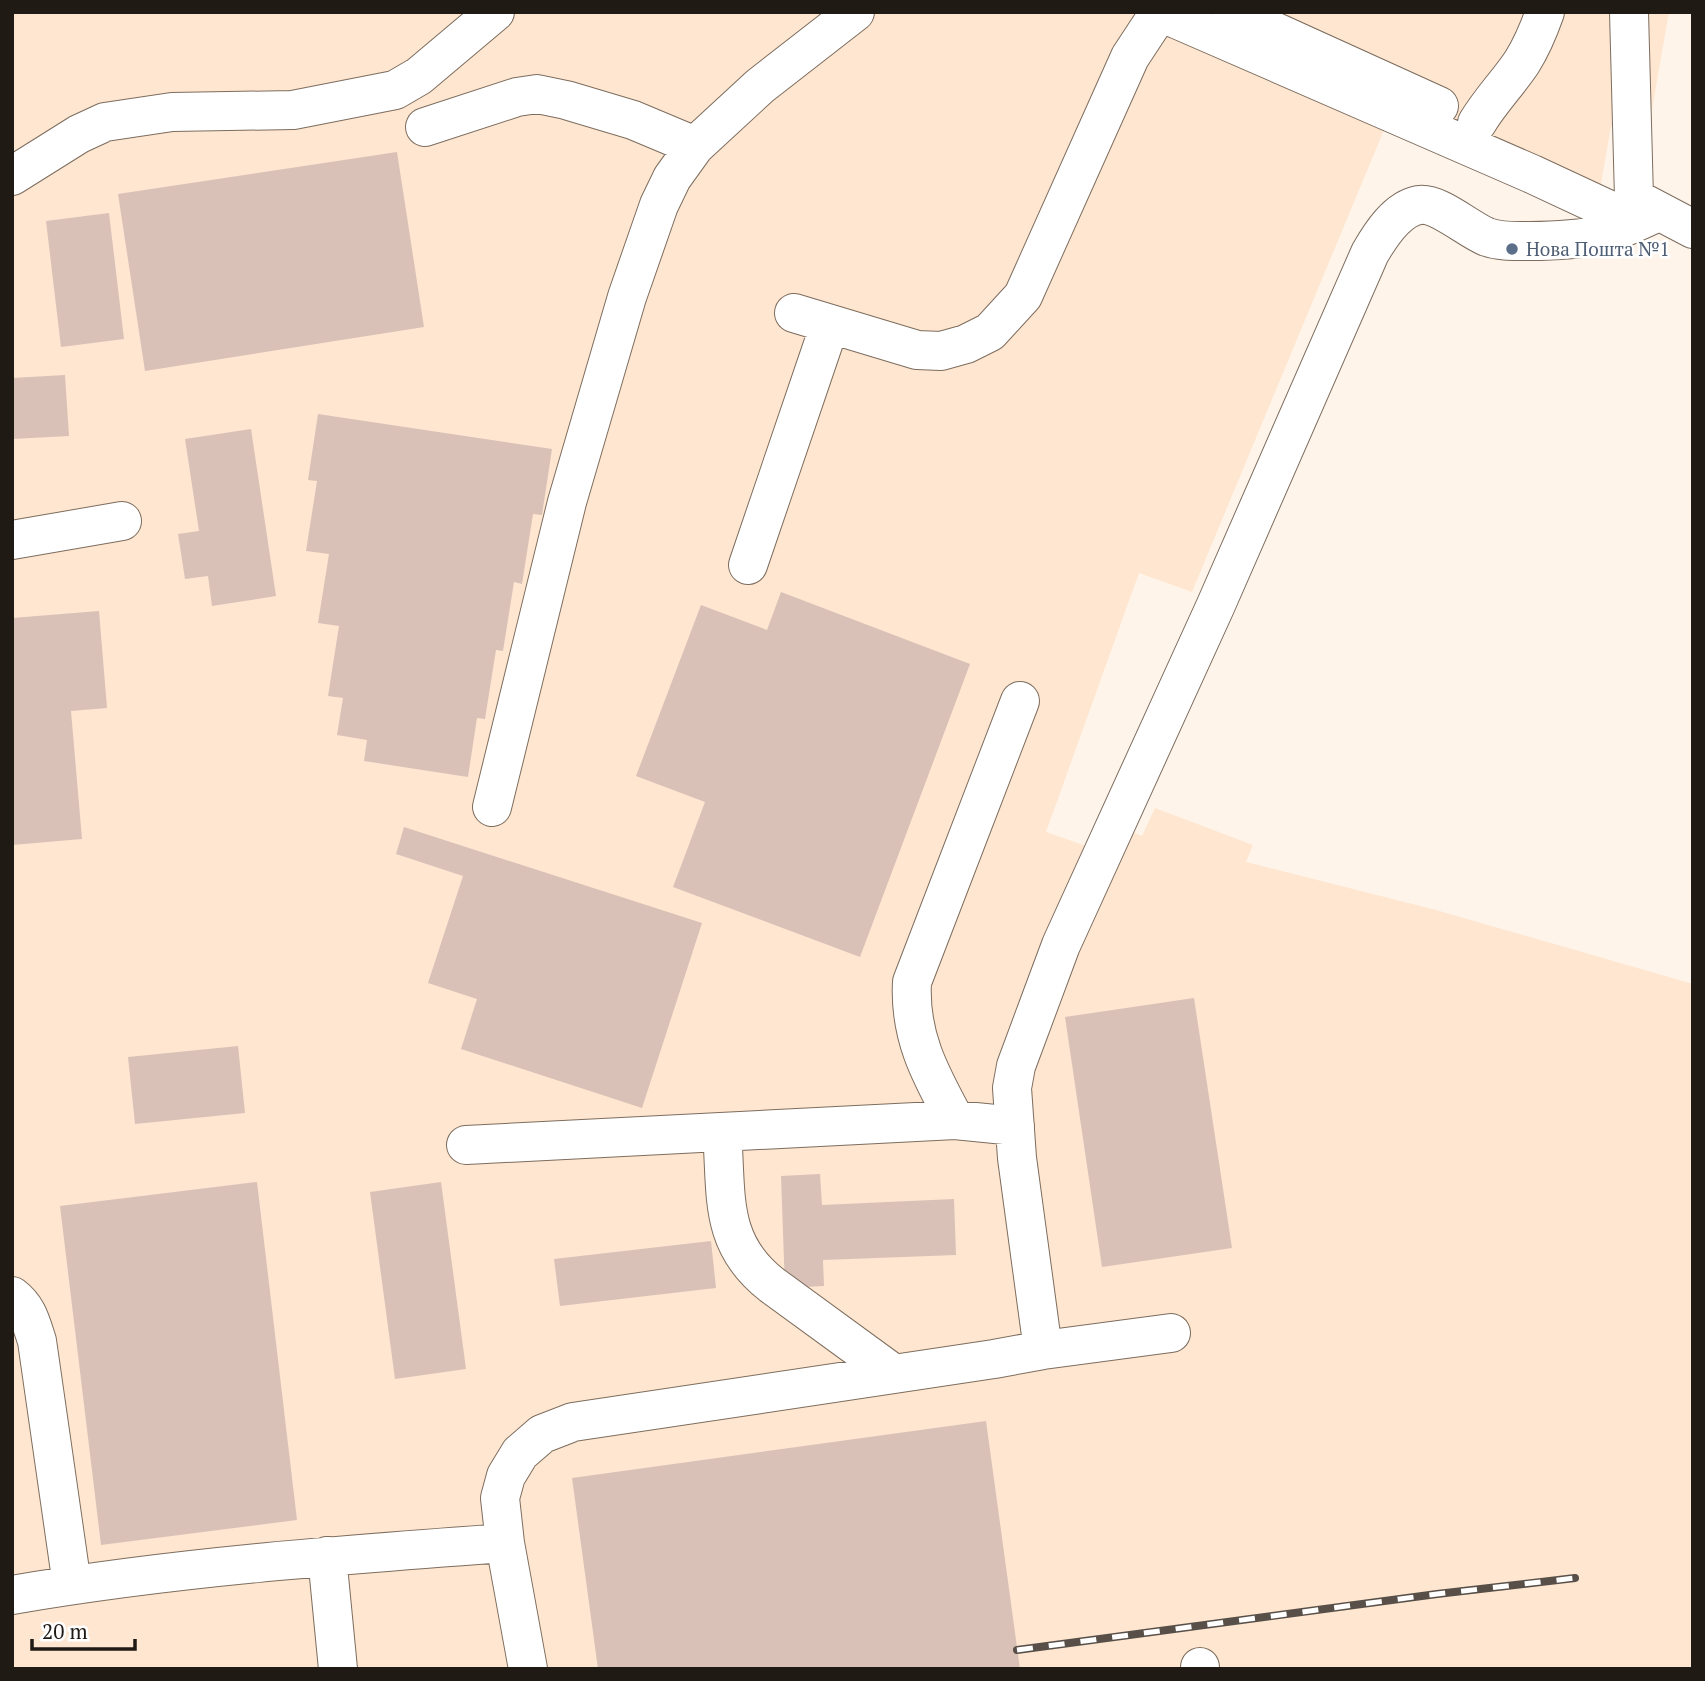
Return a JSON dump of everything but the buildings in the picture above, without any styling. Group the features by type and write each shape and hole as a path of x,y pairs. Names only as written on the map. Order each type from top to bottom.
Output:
{"lane":[{"path":"12,176 79,134 106,122 172,112 293,110 395,90 419,76 495,12"},
{"path":"492,807 567,502 627,297 659,205 672,178 695,146 760,86 855,12"},
{"path":"1232,12 1477,123 1652,211"},
{"path":"1477,123 1489,102 1524,60 1545,12"},
{"path":"1629,12 1652,211"},
{"path":"794,313 917,351 941,351 966,345 990,332 1023,296 1130,57 1155,19 1160,17 1176,19 1532,174 1652,211"},
{"path":"425,127 517,97 537,94 633,120 695,146"},
{"path":"1043,1350 1015,1126 1012,1088 1016,1066 1061,945 1378,239 1395,219 1419,205 1439,210 1484,236 1498,240 1571,240 1605,234 1652,211"},
{"path":"748,565 831,324"},
{"path":"12,540 122,521"},
{"path":"955,1120 928,1070 917,1041 911,1006 912,982 1020,701"},
{"path":"466,1145 955,1120 1015,1126"},
{"path":"722,1132 728,1219 733,1239 743,1256 764,1279 894,1374"},
{"path":"12,1296 22,1303 28,1313 37,1341 72,1585"},
{"path":"528,1669 505,1543 500,1497 506,1476 520,1453 542,1434 573,1422 1171,1333"},
{"path":"12,1595 72,1585 327,1556 505,1543"},
{"path":"327,1556 338,1669"}],"shaded area":[{"path":"12,12 1669,12 1647,138 1611,126 1596,213 1386,125 1192,592 1139,573 1046,832 1112,855 1125,829 1142,836 1155,808 1253,845 1246,862 1436,910 1693,984 1693,1669 12,1669"}],"railway":[{"path":"1017,1650 1575,1578"}],"place":[{"name":"Нова Пошта №1","path":"1512,249"}]}
